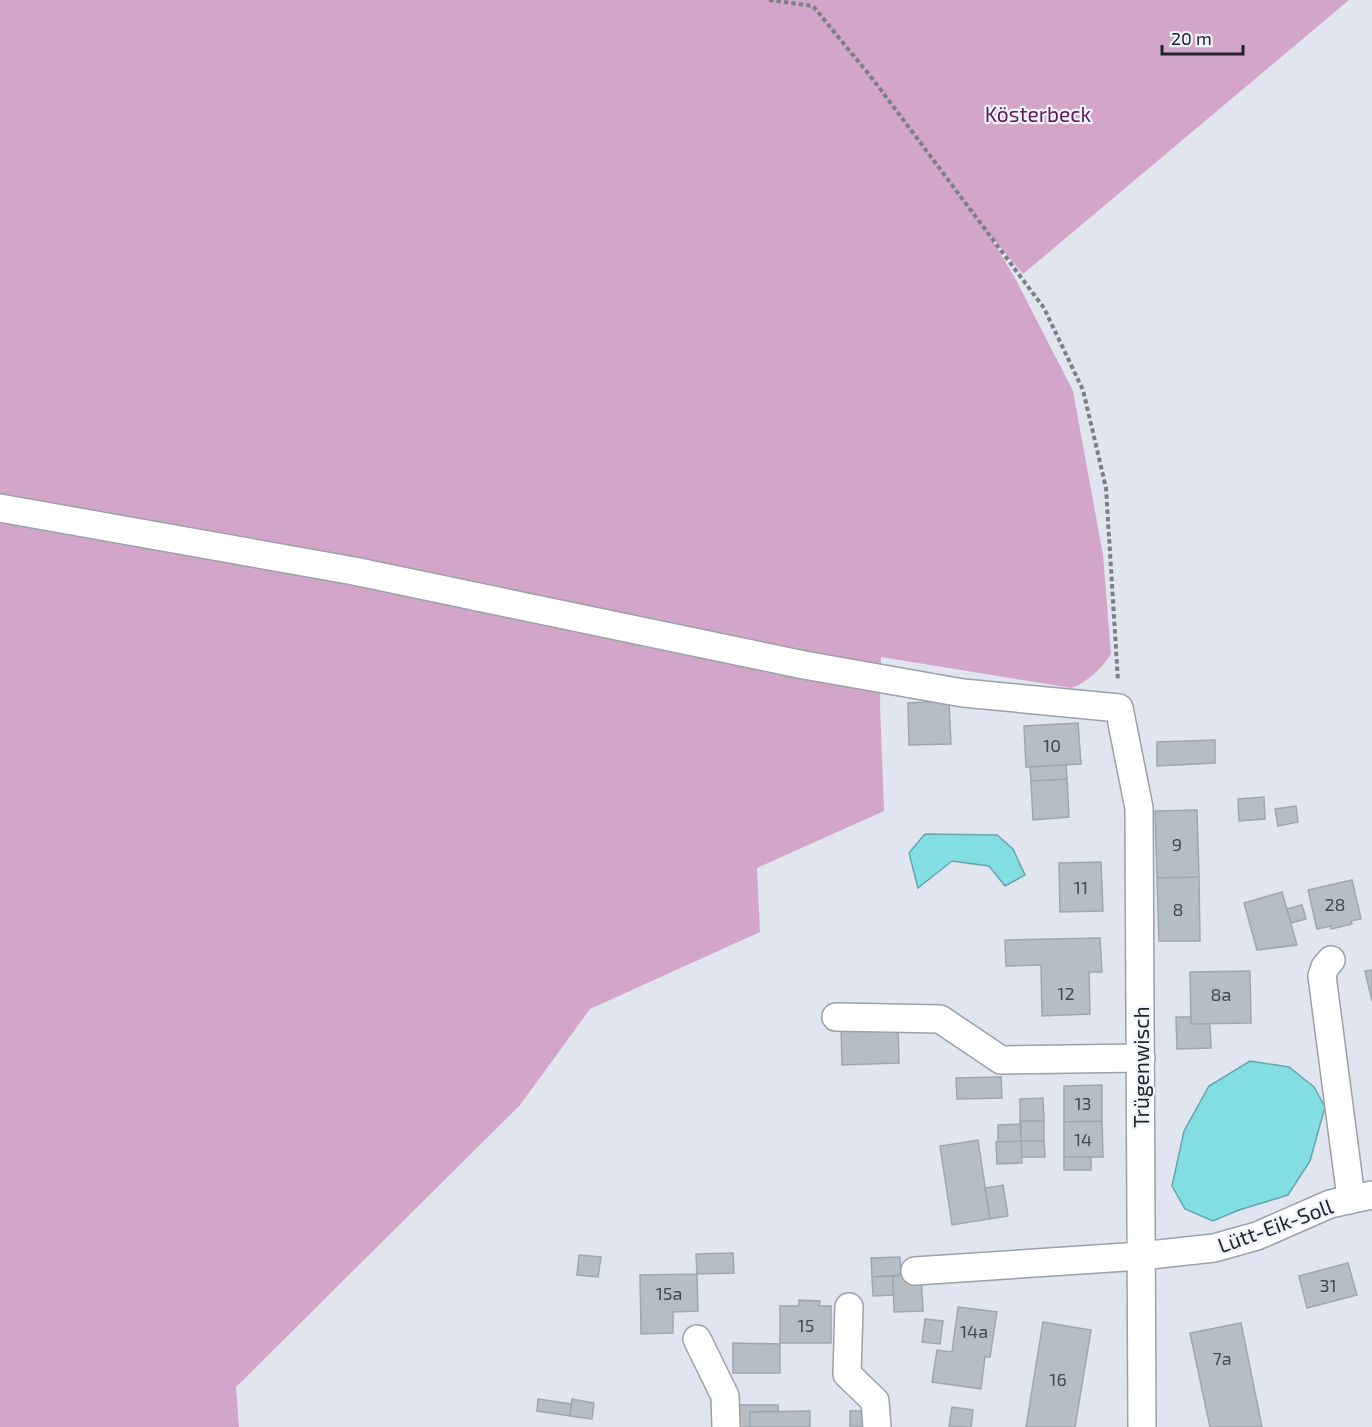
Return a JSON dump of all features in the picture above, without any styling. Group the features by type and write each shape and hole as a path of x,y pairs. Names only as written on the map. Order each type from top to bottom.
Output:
{"street":[{"path":"0,508 354,570 804,665 963,693 1119,708"},
{"name":"Trügenwisch","path":"1119,708 1139,808 1142,1427"},
{"path":"1331,960 1322,976 1361,1197"},
{"path":"836,1017 940,1019 1001,1060 1141,1058"},
{"name":"Lütt-Eik-Soll","path":"915,1270 1141,1256 1214,1248 1257,1236 1330,1204 1361,1197"},
{"path":"849,1307 847,1374 875,1401 877,1427"},
{"path":"697,1339 725,1396 726,1427"}],"path":[{"path":"769,0 813,6 875,82 1044,308 1083,390 1106,488 1119,708"}],"green space":[{"name":"Kösterbeck","path":"0,0 1349,0 1023,274 989,234 1016,280 1073,391 1103,555 1111,654 1099,670 1072,688 881,657 880,706 884,811 757,868 760,932 590,1009 520,1105 236,1387 239,1427 0,1427"}],"water":[{"path":"925,834 997,835 1013,849 1025,875 1005,886 989,866 952,861 918,888 909,853"},
{"path":"1250,1061 1289,1067 1314,1087 1325,1107 1310,1161 1288,1195 1239,1210 1213,1221 1185,1209 1172,1186 1184,1131 1209,1086"}],"building":[{"path":"949,701 951,744 909,745 908,703"},
{"path":"1078,723 1081,764 1026,767 1024,726"},
{"path":"1215,740 1215,763 1157,766 1157,742"},
{"path":"1066,765 1067,779 1031,781 1030,767"},
{"path":"1067,779 1069,817 1033,820 1031,781"},
{"path":"1264,797 1265,819 1239,821 1238,799"},
{"path":"1296,806 1298,822 1278,826 1275,809"},
{"path":"1197,810 1199,877 1157,878 1155,811"},
{"path":"1101,862 1103,911 1060,912 1059,863"},
{"path":"1199,877 1200,941 1159,941 1157,878"},
{"path":"1352,880 1361,919 1351,921 1352,924 1331,929 1331,926 1317,929 1308,890"},
{"path":"1282,892 1297,945 1257,950 1244,903"},
{"path":"1302,905 1306,919 1291,923 1287,909"},
{"path":"1100,938 1102,972 1089,972 1090,1014 1042,1016 1041,965 1006,966 1005,940"},
{"path":"1372,970 1372,1001 1365,971"},
{"path":"1250,971 1251,1023 1191,1024 1190,972"},
{"path":"1176,1017 1191,1017 1191,1024 1210,1024 1211,1048 1177,1049"},
{"path":"898,1024 899,1063 842,1065 841,1026"},
{"path":"1001,1077 1002,1098 957,1099 956,1078"},
{"path":"1102,1085 1102,1121 1064,1122 1064,1086"},
{"path":"1043,1098 1044,1121 1020,1121 1020,1099"},
{"path":"1020,1121 1044,1121 1044,1141 1021,1141"},
{"path":"1102,1121 1103,1157 1064,1157 1064,1122"},
{"path":"1021,1124 1021,1141 998,1142 998,1125"},
{"path":"978,1140 990,1219 952,1225 940,1146"},
{"path":"1021,1141 1044,1141 1045,1157 1022,1157"},
{"path":"1021,1141 1022,1163 997,1164 996,1142"},
{"path":"1064,1157 1091,1157 1091,1170 1064,1170"},
{"path":"1003,1185 1008,1216 990,1219 985,1188"},
{"path":"733,1253 734,1273 697,1274 696,1254"},
{"path":"579,1255 601,1257 598,1277 577,1275"},
{"path":"900,1257 901,1275 872,1277 871,1258"},
{"path":"1348,1263 1357,1295 1307,1308 1299,1276"},
{"path":"697,1274 698,1311 673,1312 673,1333 641,1334 640,1275"},
{"path":"921,1274 923,1311 894,1312 893,1276"},
{"path":"893,1276 893,1295 873,1296 872,1277"},
{"path":"799,1300 820,1301 819,1306 831,1306 831,1343 780,1343 780,1306 799,1306"},
{"path":"958,1307 997,1312 990,1357 985,1357 981,1389 932,1382 937,1350 952,1352"},
{"path":"925,1319 943,1321 940,1344 922,1342"},
{"path":"1043,1322 1091,1330 1075,1427 1026,1427"},
{"path":"1241,1323 1262,1427 1210,1427 1190,1333"},
{"path":"733,1343 780,1344 780,1373 733,1373"},
{"path":"538,1399 571,1404 570,1416 537,1411"},
{"path":"572,1399 594,1403 592,1419 570,1416"},
{"path":"732,1405 778,1405 778,1411 750,1412 750,1427 732,1427"},
{"path":"952,1407 973,1410 971,1427 949,1426"},
{"path":"810,1411 810,1427 750,1427 750,1412"},
{"path":"850,1411 863,1411 863,1426 850,1426"}]}
